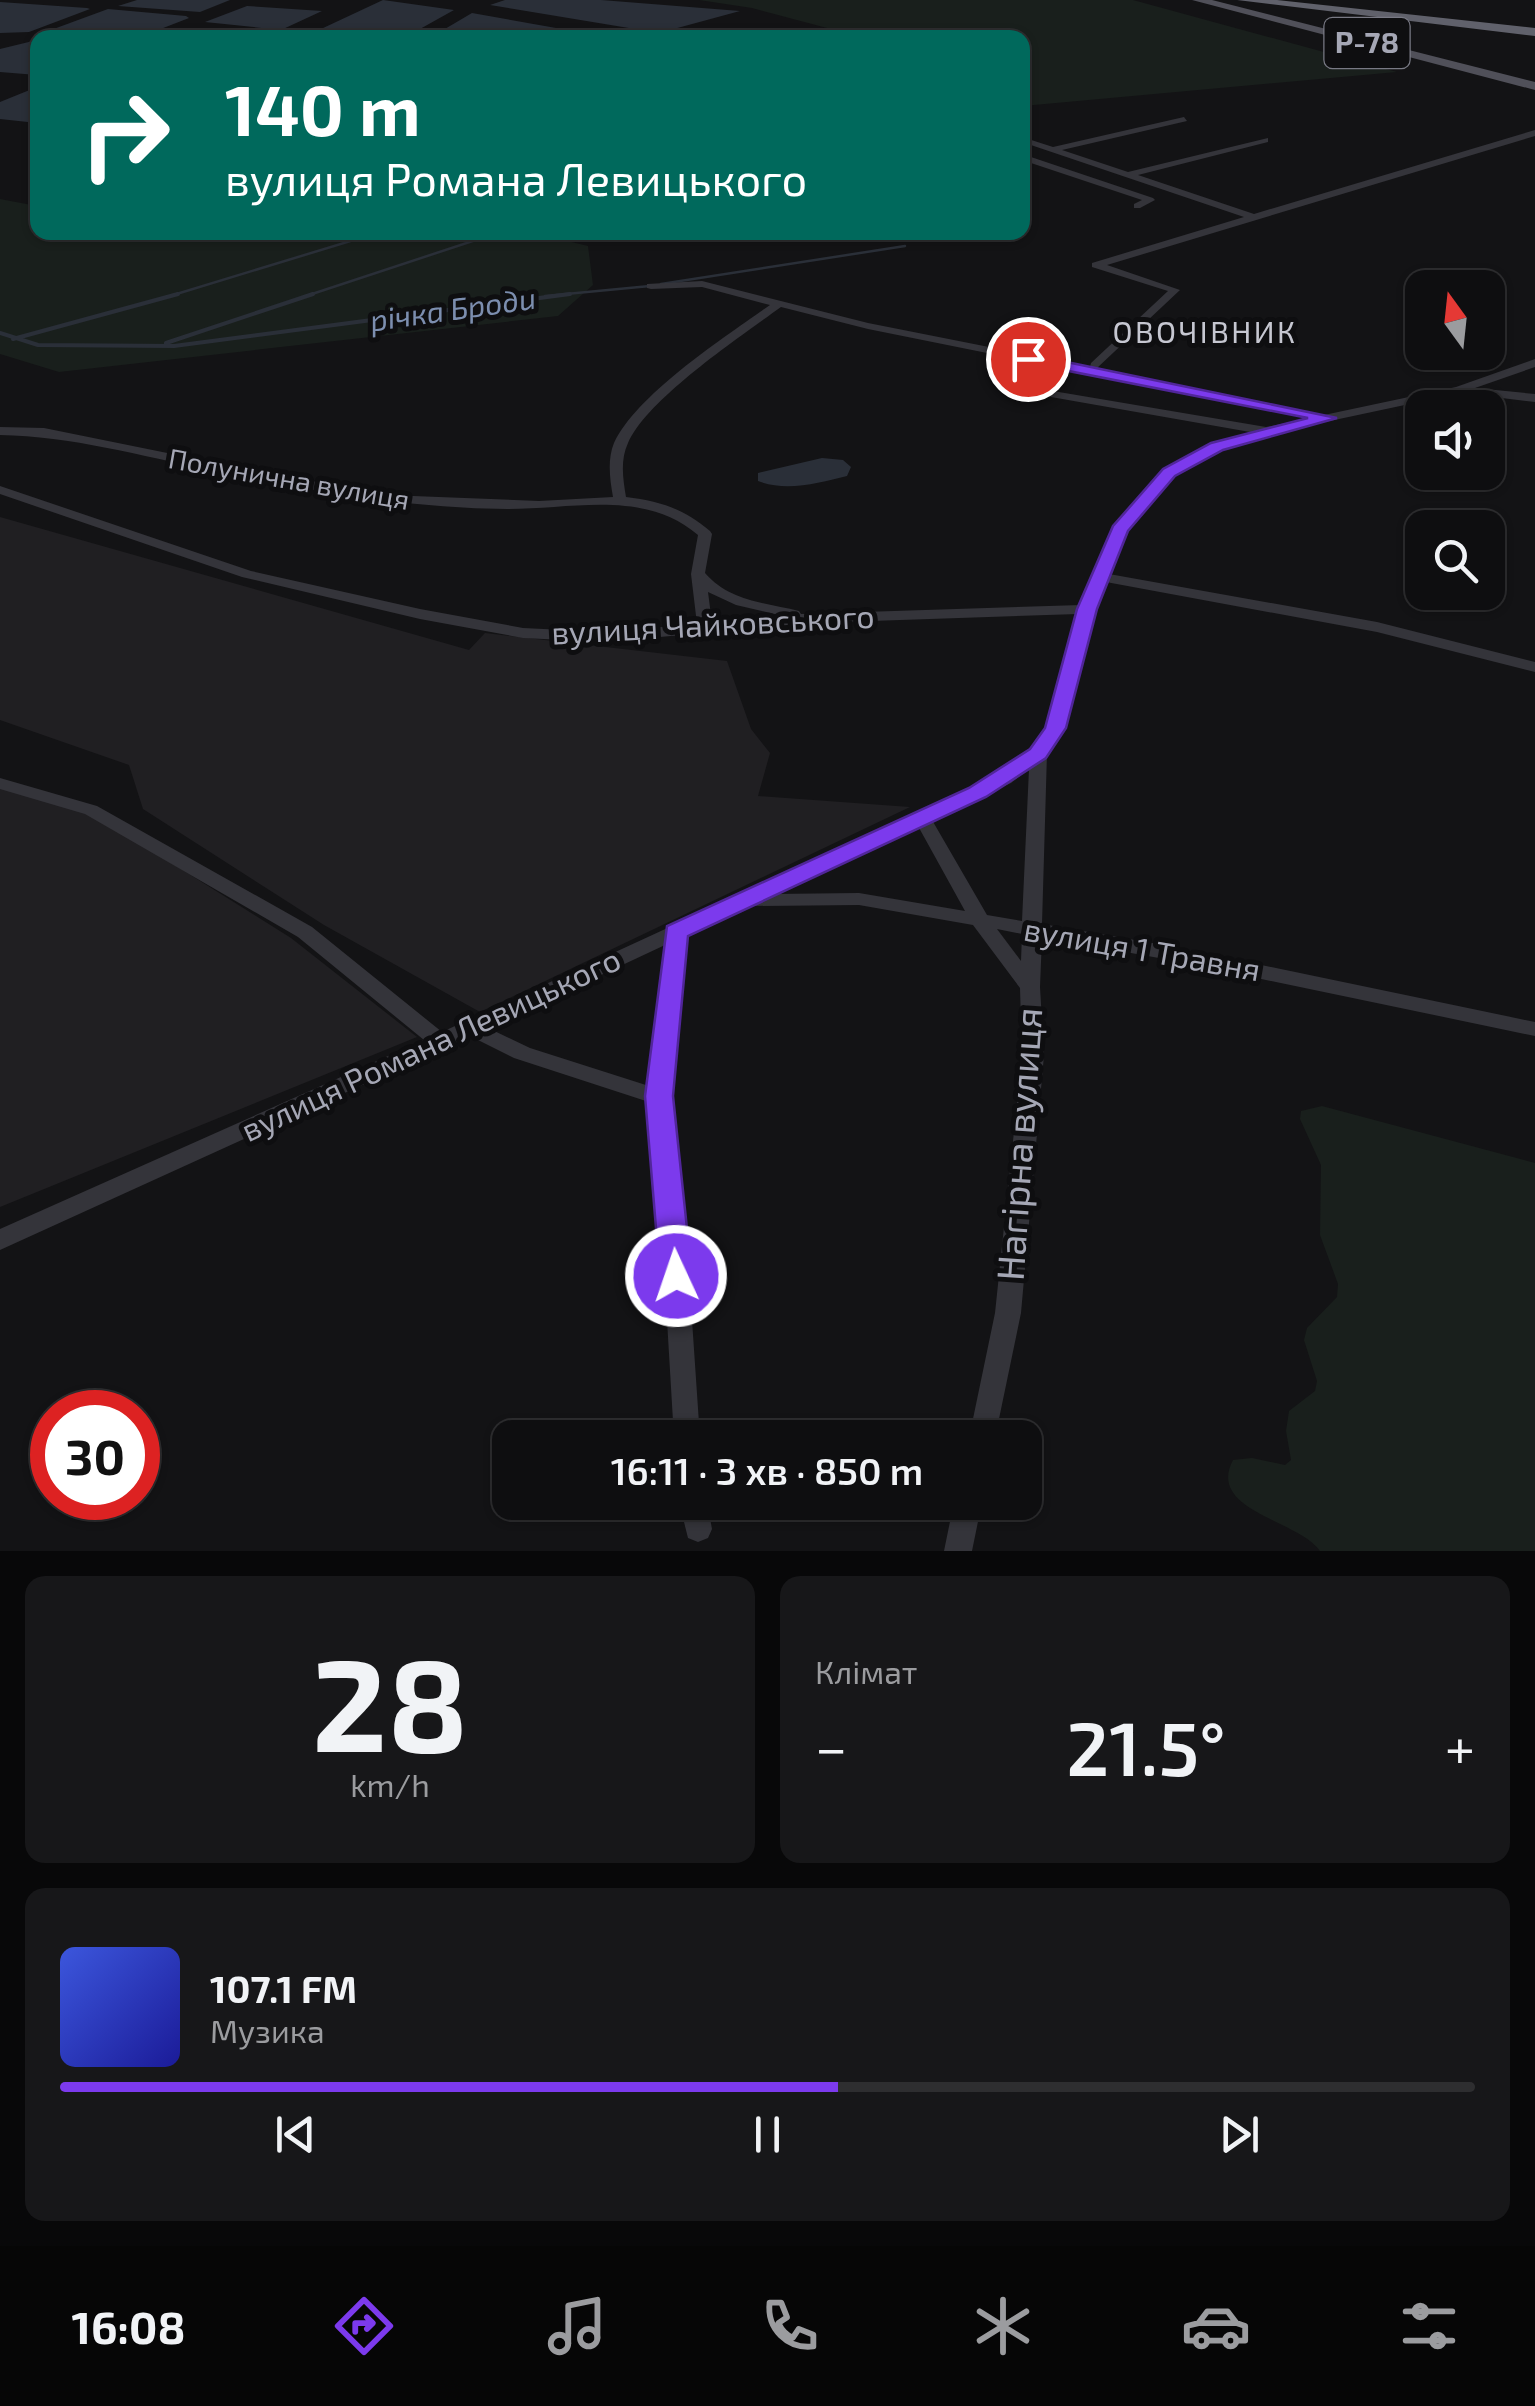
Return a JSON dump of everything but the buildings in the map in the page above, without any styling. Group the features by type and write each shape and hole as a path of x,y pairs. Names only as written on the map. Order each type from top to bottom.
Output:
{"highway":[{"path":"1246,6 1280,4 1535,32"},
{"path":"1299,26 1293,18 1342,11"}],"main road":[{"name":"Р-78","path":"1198,0 1246,6 1299,26 1535,86"}],"street":[{"path":"1054,149 1184,119"},
{"path":"1095,365 1175,290 1096,265 1535,132"},
{"path":"1128,174 1265,140"},
{"path":"1030,141 1253,217"},
{"path":"1030,159 1150,200 1137,206"},
{"path":"651,286 702,284 777,305 1329,418"},
{"path":"620,499 614,472 621,441 713,350 777,305"},
{"name":"вулиця Романа Левицького","path":"1459,390 1535,363"},
{"path":"1051,394 1266,432"},
{"path":"1505,395 1535,398"},
{"name":"вулиця Романа Левицького","path":"0,1240 1005,779 1038,754 1056,728 1087,609 1120,530 1169,473 1217,446 1405,402"},
{"name":"Полунична вулиця","path":"0,431 44,432 354,496 482,506 620,499 654,505 696,525 705,534 698,574 705,628"},
{"name":"вулиця Чайковського","path":"0,490 247,574 451,621 568,636 812,618 1087,609"},
{"path":"698,574 708,588 733,600 812,618"},
{"path":"1100,577 1377,627 1535,667"},
{"path":"1030,987 1038,754"},
{"path":"0,782 92,810 259,904 305,932 438,1040"},
{"name":"Нагірна вулиця","path":"923,819 981,922 1030,987 1033,1056 1013,1274 985,1420"},
{"name":"вулиця 1 Травня","path":"745,900 859,898 1170,952 1535,1029"},
{"path":"676,932 659,1096 672,1202 686,1420"},
{"path":"469,1027 522,1053 659,1096"},
{"path":"958,1551 964,1520"}],"shaded area":[{"path":"137,0 230,0 200,12 118,6"},
{"path":"383,0 454,10 418,30 321,29"},
{"path":"505,0 601,0 740,11 670,30 641,30 490,5"},
{"path":"699,0 1133,0 1397,72 1030,105 1030,30 835,30 752,8"},
{"path":"0,2 90,9 29,32 0,33"},
{"path":"247,6 322,11 281,30 205,22"},
{"path":"108,9 189,18 158,30 51,30"},
{"path":"472,13 556,28 550,30 443,30"},
{"path":"30,42 30,74 0,72 0,49"},
{"path":"30,90 30,122 0,119 0,102"},
{"path":"0,199 30,205 30,240 564,240 588,246 593,285 558,316 59,372 0,354"},
{"path":"822,458 843,460 851,467 847,476 791,486 758,481 758,473"},
{"path":"0,517 469,650 485,633 727,661 751,729 770,753 758,796 910,807 480,1012 324,925 143,809 129,765 0,720"},
{"path":"0,787 86,812 291,938 417,1037 0,1207"},
{"path":"1322,1106 1535,1163 1535,1551 1320,1551 1309,1540 1243,1503 1232,1491 1228,1477 1233,1460 1252,1458 1285,1465 1291,1460 1286,1431 1289,1411 1315,1391 1317,1381 1304,1340 1307,1328 1337,1297 1338,1284 1320,1235 1321,1165 1300,1119 1301,1111"}],"waterway":[{"path":"170,296 354,240"},
{"path":"306,296 476,240"},
{"name":"річка Броди","path":"661,284 905,246"},
{"name":"річка Броди","path":"545,296 650,286"},
{"path":"16,338 178,294"},
{"path":"166,343 313,294"},
{"name":"річка Броди","path":"16,338 38,345 174,346 570,294"},
{"name":"річка Броди","path":"0,333 16,338"}],"district":[{"name":"ОВОЧІВНИК","path":"1205,333"}],"route":[{"path":"676,1276 659,1096 676,932 1005,779 1038,754 1056,728 1087,609 1120,530 1169,473 1217,446 1329,418 1028,359"}]}
